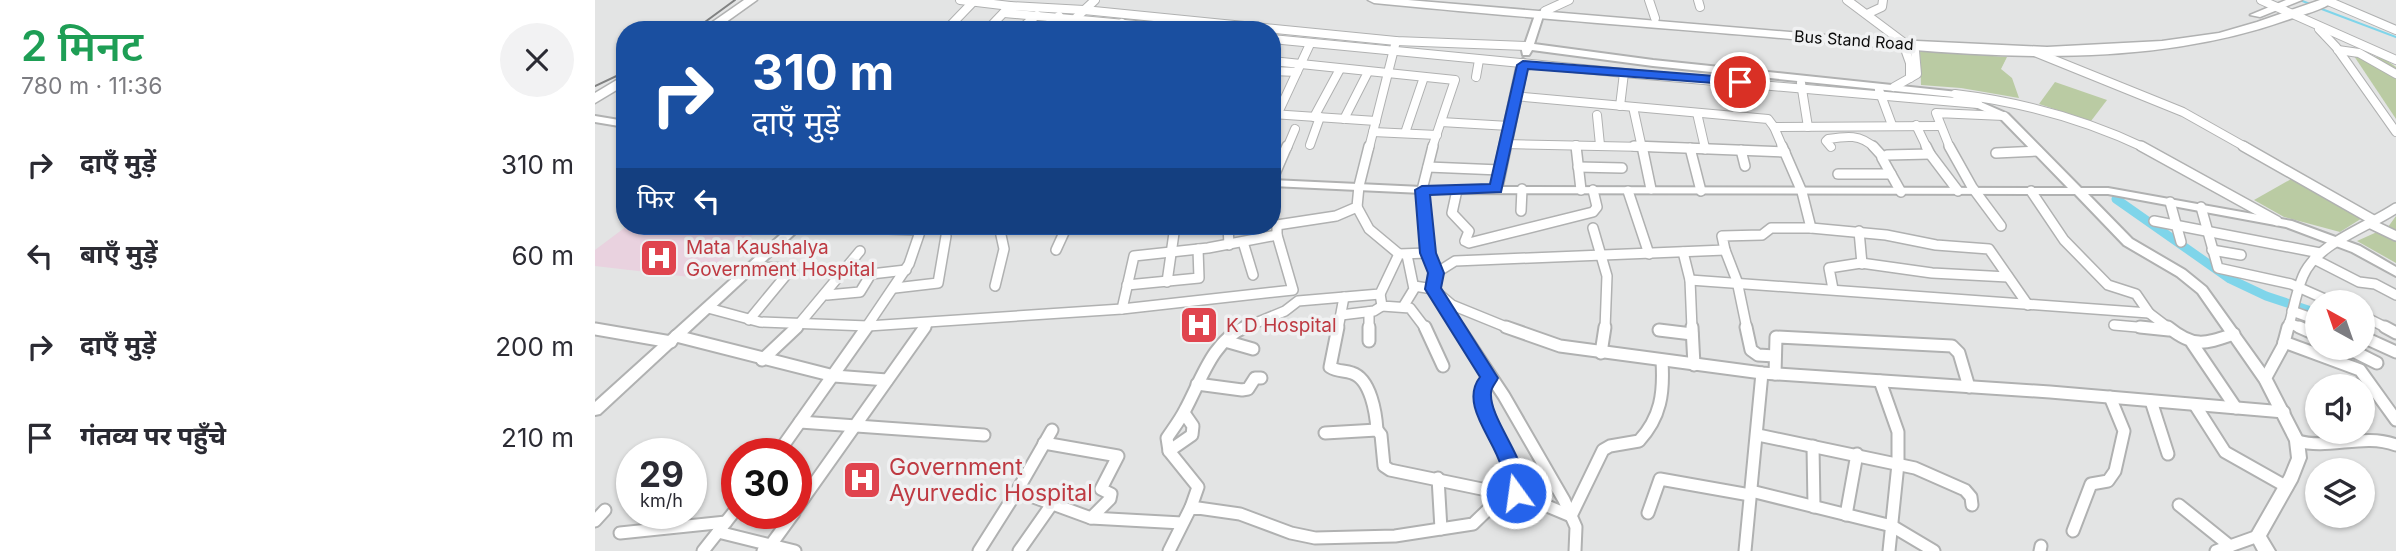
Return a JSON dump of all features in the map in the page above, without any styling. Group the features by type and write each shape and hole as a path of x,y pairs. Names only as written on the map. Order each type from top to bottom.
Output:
{"main road":[{"path":"713,21 744,0"},
{"path":"720,21 751,0"},
{"name":"Bus Stand Road","path":"1374,0 1537,17 1559,16 1907,47 2028,50 2116,49 2164,45 2222,35 2288,8"},
{"name":"Bus Stand Road","path":"1450,0 1537,17 1570,4 1655,18 1962,42 2071,44 2143,40 2212,30 2288,8 2327,1"},
{"path":"595,99 616,85"},
{"path":"595,104 616,91"}],"street":[{"path":"960,0 1037,15 1059,16 1070,21"},
{"path":"1496,189 1514,96 1537,17 1563,0"},
{"path":"1649,0 1655,18"},
{"path":"1867,14 1882,8 1883,0"},
{"path":"2261,0 2288,8 2315,25 2396,60"},
{"path":"1079,21 1093,1"},
{"path":"2327,1 2396,30"},
{"path":"955,21 973,2"},
{"path":"1849,2 1907,47 1910,78 1894,87"},
{"path":"1849,2 1857,12 1893,36"},
{"path":"996,21 1007,10 1189,21"},
{"path":"1085,14 1114,21"},
{"path":"1030,21 1037,15"},
{"path":"1053,21 1059,16"},
{"path":"2315,25 2338,50 2396,132"},
{"path":"1281,31 1396,41 1455,42 1624,73 1800,82 1879,89 1931,99 1982,104"},
{"path":"1281,40 1479,60 1525,54 1653,63 1800,82"},
{"path":"1396,41 1359,186 1357,207 1369,229 1403,255 1414,286 1403,307"},
{"path":"1442,78 1455,42"},
{"path":"1281,103 1310,44"},
{"path":"1317,66 1326,45"},
{"path":"2028,50 2183,112 2396,236"},
{"path":"2338,50 2359,53 2396,74"},
{"path":"1475,77 1479,60"},
{"path":"1281,63 1299,68"},
{"path":"1281,70 1317,66 1455,80 1422,190 1428,253 1436,273 1433,289 1517,418 1571,516 1576,527 1575,551"},
{"path":"1310,145 1317,117 1340,69"},
{"path":"1344,119 1368,72"},
{"path":"1619,106 1624,73"},
{"path":"1405,133 1424,77"},
{"path":"1800,82 1808,127"},
{"path":"1879,89 1894,87 2019,103 2096,127 2133,143 2277,221 2356,249 2396,272"},
{"path":"1879,89 1892,125"},
{"path":"1955,94 2004,116 2074,191 2127,242 2189,278 2219,310 2284,412 2297,442 2299,458 2287,487 2258,536 2216,551"},
{"path":"1514,96 1768,119 1775,127 1802,192 1811,228"},
{"path":"1931,99 1940,126 1976,191 2001,226"},
{"path":"1633,107 1651,189"},
{"path":"1697,113 1705,149"},
{"path":"1936,113 2004,116"},
{"path":"1281,115 1376,121"},
{"path":"1597,115 1600,145"},
{"path":"595,119 616,122"},
{"path":"1441,122 1509,126"},
{"path":"1916,125 1930,154 1958,191"},
{"path":"1775,127 1940,126"},
{"path":"1281,165 1295,129"},
{"path":"1373,132 1437,135"},
{"path":"1831,146 1826,141 1828,138 1862,137 1869,140 1882,157 1901,192"},
{"path":"1505,144 1785,152"},
{"path":"1457,190 1452,211 1469,230 1465,241 1469,243 1593,212 1597,209 1578,167 1576,145"},
{"path":"1689,148 1701,191"},
{"path":"1741,150 1745,166"},
{"path":"1996,153 2038,151"},
{"path":"1882,157 1930,154"},
{"path":"1428,167 1500,170"},
{"path":"1578,167 1622,168"},
{"path":"1838,174 1891,174"},
{"path":"1281,185 1422,190 2108,191 2277,221"},
{"path":"1521,211 1522,189"},
{"path":"1628,191 1649,254"},
{"path":"2031,191 2064,240 2108,285 2136,294 2149,313 2192,343 2236,408"},
{"path":"2170,202 2181,242"},
{"path":"1281,229 1336,216 1357,207"},
{"path":"2201,207 2217,266 2221,270 2306,290"},
{"path":"2265,379 2284,342 2303,275 2317,256 2333,241 2373,223 2396,208"},
{"path":"2154,221 2207,230 2317,256 2359,282 2375,284 2396,295"},
{"path":"1593,228 1604,257 1609,294 1601,353"},
{"path":"1775,356 1758,355 1751,350 1737,281 1722,236 1762,235 1771,228 1811,228 1859,231 1936,245 1989,249 2028,305"},
{"path":"1859,231 1862,264"},
{"path":"595,410 787,235"},
{"path":"789,438 895,288 906,270 918,235"},
{"path":"995,286 1004,248 1001,235"},
{"path":"1056,250 1063,235"},
{"path":"1167,282 1173,235"},
{"path":"1228,235 1229,245"},
{"path":"1122,309 1135,256 1229,245 1263,235"},
{"path":"1278,235 1295,296"},
{"path":"895,288 938,283 946,236"},
{"path":"1243,242 1253,275"},
{"path":"1127,285 1199,278 1198,249"},
{"path":"1436,273 1455,261 1725,250"},
{"path":"2212,250 2241,254"},
{"path":"762,360 801,324 860,251"},
{"path":"1683,252 1690,279 1693,365"},
{"path":"1403,255 1428,253"},
{"path":"708,308 749,320 868,326 927,324 1295,296 1344,297 1380,294 1403,255"},
{"path":"1833,289 1829,271 1831,267 1862,264 2008,277"},
{"path":"749,320 792,268 753,267"},
{"path":"827,295 860,292 871,274 906,270"},
{"path":"1690,279 2149,313"},
{"path":"1414,286 1433,289 1452,305 1476,317 1560,346 1601,353 1762,373 2284,412"},
{"path":"1380,294 1382,306"},
{"path":"1169,551 1197,493 1196,481 1169,451 1167,438 1184,413 1212,356 1225,341 1244,327 1279,313 1295,296"},
{"path":"1344,297 1330,367 1336,372 1355,374 1361,380 1373,406 1377,430 1381,435 1385,468 1393,472 1439,478 1511,493 1571,516"},
{"path":"1341,315 1369,312 1382,306 1403,307 1415,313 1443,366"},
{"path":"1369,312 1370,341"},
{"path":"2292,312 2305,316"},
{"path":"2375,322 2396,333"},
{"path":"2289,323 2305,330"},
{"path":"812,487 927,324"},
{"path":"2114,325 2170,330"},
{"path":"595,329 673,339 834,376 887,380"},
{"path":"1659,330 1692,334"},
{"path":"2192,343 2204,344 2234,334"},
{"path":"1775,374 1775,338 1779,336 1952,346 1959,353 1969,387"},
{"path":"1225,341 1253,349"},
{"path":"2284,342 2360,370 2396,420"},
{"path":"2375,342 2396,352"},
{"path":"1571,516 1603,450 1613,445 1639,441 1651,425 1664,396 1662,360"},
{"path":"2371,360 2377,363"},
{"path":"1745,551 1762,373"},
{"path":"1197,384 1242,390 1248,389 1255,378 1261,377"},
{"path":"1191,507 1240,514 1291,533 1315,538 1395,536 1478,521 1511,493 1511,464 1483,404 1482,388 1490,378"},
{"path":"1880,381 1898,432 1898,464 1889,551"},
{"path":"2073,531 2091,484 2109,481 2115,471 2124,431 2110,397"},
{"path":"2151,401 2168,454"},
{"path":"2195,405 2225,452 2287,487"},
{"path":"1169,451 1192,435 1193,426 1184,413"},
{"path":"800,422 984,435"},
{"path":"979,551 1052,429"},
{"path":"1325,433 1377,430"},
{"path":"1758,435 1915,468 1965,490 1971,497 1972,505"},
{"path":"2297,442 2319,447 2383,440 2396,444"},
{"path":"1044,443 1118,456 1101,489 1111,494 1110,499 1091,518"},
{"path":"1813,446 1814,507"},
{"path":"1846,515 1857,454"},
{"path":"1439,478 1441,529"},
{"path":"1649,513 1660,479 1750,493 1892,526 1934,551"},
{"path":"1017,491 1091,518 1182,523"},
{"path":"1019,551 1052,504"},
{"path":"2179,505 2230,546"},
{"path":"595,521 605,510"},
{"path":"620,533 721,527"},
{"path":"703,551 721,528"},
{"path":"726,529 767,548 795,551"},
{"path":"767,548 781,529"},
{"path":"2258,536 2266,551"}],"shaded area":[{"name":"Mata Kaushalya Government Hospital","path":"616,234 753,235 698,278 595,266 595,250"}],"green space":[{"path":"1920,51 2007,57 2001,69 2012,78 2019,98 1961,88 1921,85"},
{"path":"2352,53 2383,58 2396,67 2396,119"},
{"path":"2055,82 2107,100 2091,121 2039,104"},
{"path":"2293,178 2367,215 2340,232 2284,217 2254,200"},
{"path":"2396,216 2396,263 2357,241 2388,227"}],"waterway":[{"path":"2300,0 2310,4"},
{"path":"2319,8 2396,37"},
{"path":"2116,199 2230,279 2266,296 2305,309"}],"railway":[{"path":"706,21 735,0"},
{"path":"595,86 616,76"}],"place":[{"name":"Mata Kaushalya Government Hospital","path":"659,258"},
{"name":"K D Hospital","path":"1199,325"},
{"name":"Government Ayurvedic Hospital","path":"862,480"}],"route":[{"path":"1516,493 1511,464 1483,404 1482,388 1490,378 1433,289 1436,273 1428,253 1422,190 1496,189 1514,96 1523,65 1740,82"}]}
